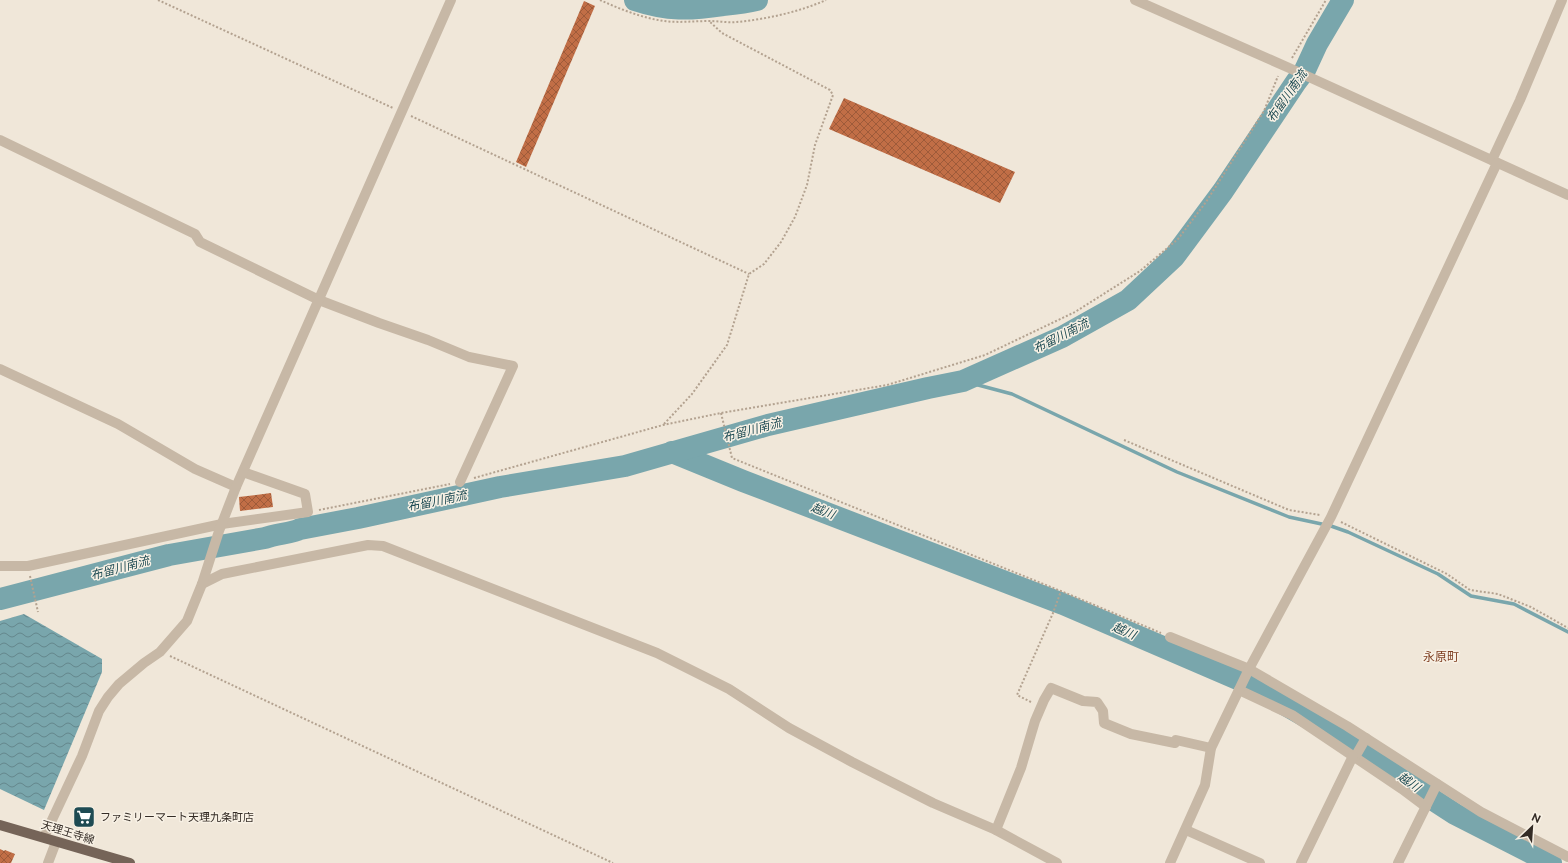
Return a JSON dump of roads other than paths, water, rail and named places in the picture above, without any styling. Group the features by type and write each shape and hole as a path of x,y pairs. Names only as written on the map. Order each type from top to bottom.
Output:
{"main road":[{"name":"天理王寺線","path":"0,825 130,863"}],"street":[{"path":"44,837 82,756 99,711 119,684 160,652 188,621 220,528 236,487 452,0"},
{"path":"1135,0 1285,66 1568,195"},
{"path":"1170,863 1205,785 1211,748 1249,669 1331,517 1495,161 1562,0"},
{"path":"0,140 196,234 200,242 319,300 378,323 428,340 469,357 513,366 460,482"},
{"path":"0,368 118,424 195,469 236,487"},
{"path":"0,566 28,566 308,512 305,494 243,472"},
{"path":"203,579 368,544 382,546 657,653 729,689 789,728 852,762 932,803 996,830 1056,863"},
{"path":"1170,637 1249,669 1366,738 1481,812 1568,857"},
{"path":"996,830 1021,768 1035,721 1051,688 1083,701 1097,702 1103,711 1104,723 1131,734 1175,743 1176,740 1211,748"},
{"path":"1239,690 1292,715 1426,807"},
{"path":"1301,863 1354,757 1366,738"},
{"path":"1398,863 1437,784"},
{"path":"1186,830 1260,863"},
{"path":"48,863 56,842"}],"water":[{"path":"24,614 102,659 102,672 44,810 0,789 0,621"}],"waterway":[{"path":"635,0 669,8 689,9 757,0"},
{"name":"布留川南流","path":"0,599 169,555 265,538 300,529 500,487 625,466 768,425 963,381 1062,337 1128,300 1174,257 1223,191 1305,70 1317,44 1343,0"},
{"path":"963,381 1012,394 1177,472 1289,517 1331,526 1348,532 1438,574 1471,596 1514,604 1568,632"},
{"name":"越川","path":"672,452 743,481 1063,604 1249,684 1357,746 1455,814 1551,863"}],"place":[{"name":"ファミリーマート天理九条町店","path":"84,817"}],"district":[{"name":"永原町","path":"1441,657"}]}
